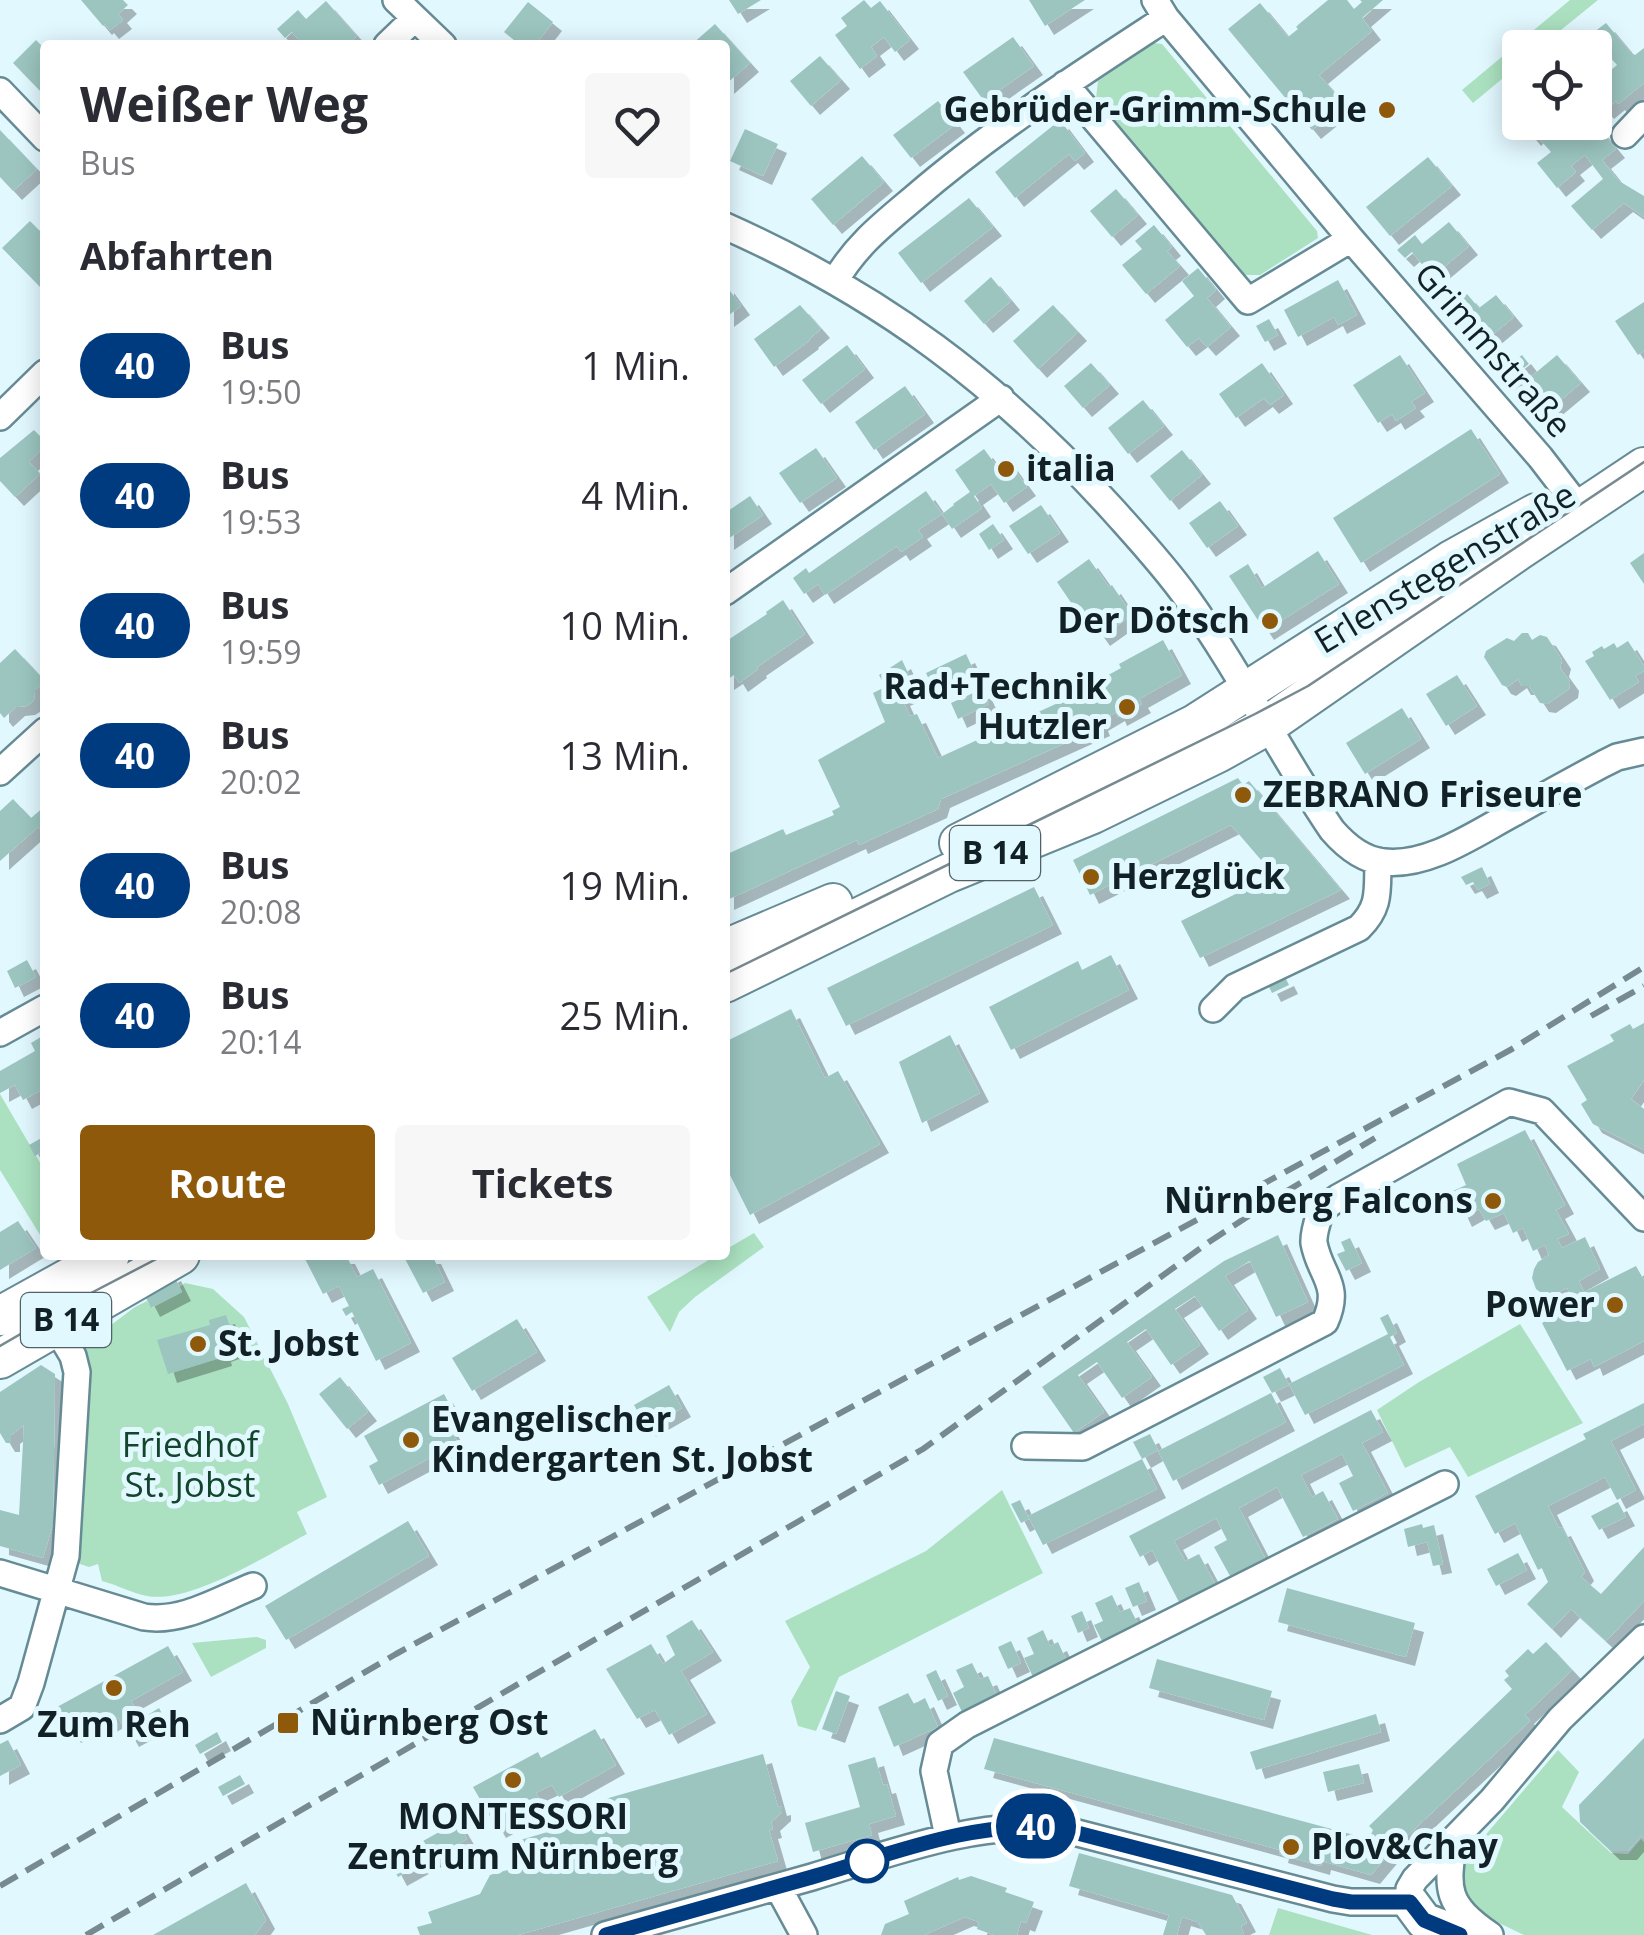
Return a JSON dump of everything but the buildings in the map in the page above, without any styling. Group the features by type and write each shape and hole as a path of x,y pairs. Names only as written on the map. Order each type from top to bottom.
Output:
{"main road":[{"name":"Erlenstegenstraße","path":"1266,726 1574,501 1644,445"},
{"name":"Erlenstegenstraße","path":"1246,692 1422,578 1644,468"},
{"name":"B 14","path":"730,948 1037,804 1195,724 1246,692"},
{"name":"B 14","path":"730,981 950,873 1122,801 1266,726"},
{"name":"B 14","path":"0,1316 101,1260"},
{"name":"B 14","path":"0,1360 171,1260"}],"street":[{"path":"396,0 437,40"},
{"path":"836,281 863,241 949,168 1160,9"},
{"name":"Grimmstraße","path":"1160,9 1574,501"},
{"path":"392,40 414,19"},
{"path":"1065,84 1248,301 1350,239"},
{"path":"0,90 40,133"},
{"path":"1625,135 1644,116"},
{"path":"730,228 774,248 886,311 967,369 1075,468 1160,562 1222,648 1332,830 1364,856 1403,862 1450,846 1617,757 1644,751"},
{"path":"0,417 40,378"},
{"path":"730,588 1001,398"},
{"path":"0,772 40,736"},
{"path":"1213,1009 1235,987 1359,928 1371,916 1376,900 1378,861"},
{"path":"0,1033 40,1011"},
{"path":"1025,1446 1083,1447 1325,1322 1333,1306 1313,1240 1320,1210 1509,1102 1542,1111 1644,1218"},
{"path":"0,1720 22,1707 66,1556 78,1372 55,1326"},
{"path":"948,1836 934,1771 940,1744 966,1726 1444,1484"},
{"path":"0,1572 159,1619 174,1618 253,1586"},
{"path":"1461,1935 1424,1920 1410,1902 1409,1890 1414,1879 1492,1800 1560,1719 1644,1638"},
{"path":"606,1935 948,1836 1034,1826 1058,1828 1333,1899 1410,1902"},
{"path":"1454,1840 1449,1884 1452,1898 1466,1918 1490,1935"},
{"path":"778,1887 804,1935"}],"green space":[{"path":"1570,0 1598,0 1561,30 1534,30"},
{"path":"1154,43 1162,44 1317,231 1318,238 1260,275 1242,275 1096,99 1098,81"},
{"path":"1502,57 1502,79 1473,103 1462,90"},
{"path":"0,1094 40,1162 40,1235 0,1170"},
{"path":"754,1233 764,1247 695,1297 679,1312 670,1332 647,1297 709,1260 730,1260 730,1247"},
{"name":"Friedhof St. Jobst","path":"185,1283 213,1289 244,1317 288,1404 327,1497 297,1512 307,1534 207,1585 165,1596 147,1596 102,1581 98,1564 89,1567 77,1563 75,1507 83,1346 135,1307 147,1301 152,1308"},
{"path":"1520,1324 1583,1423 1468,1477 1450,1447 1405,1468 1377,1410"},
{"path":"1002,1490 1043,1573 839,1677 816,1731 798,1726 791,1701 810,1667 785,1621 926,1551"},
{"path":"257,1637 266,1640 266,1648 211,1677 192,1643"},
{"path":"1558,1750 1579,1772 1562,1807 1611,1853 1628,1854 1641,1839 1644,1842 1644,1935 1524,1935 1474,1911 1462,1888 1462,1872 1471,1852"},
{"path":"1278,1908 1372,1935 1269,1935"}],"tram line":[{"path":"730,972 1308,686 1644,462"},
{"path":"0,1346 154,1260"}],"railway":[{"path":"0,1886 396,1654 1512,1049 1644,967"},
{"path":"1591,1016 1644,986"},
{"path":"86,1935 923,1449 1209,1242 1375,1138"}],"bus line":[{"name":"40","path":"606,1935 948,1836 1034,1826 1058,1828 1333,1899 1410,1902 1424,1920 1460,1935"}],"place":[{"name":"Gebrüder-Grimm-Schule","path":"1387,110"},
{"name":"italia","path":"1006,469"},
{"name":"Der Dötsch","path":"1270,621"},
{"name":"Rad+Technik Hutzler","path":"1127,707"},
{"name":"ZEBRANO Friseure","path":"1243,795"},
{"name":"Herzglück","path":"1091,877"},
{"name":"Nürnberg Falcons","path":"1493,1201"},
{"name":"Power","path":"1615,1305"},
{"name":"St. Jobst","path":"198,1344"},
{"name":"Evangelischer Kindergarten St. Jobst","path":"411,1440"},
{"name":"Zum Reh","path":"114,1688"},
{"name":"Nürnberg Ost","path":"288,1723"},
{"name":"MONTESSORI Zentrum Nürnberg","path":"513,1780"},
{"name":"Plov&Chay","path":"1291,1847"}]}
